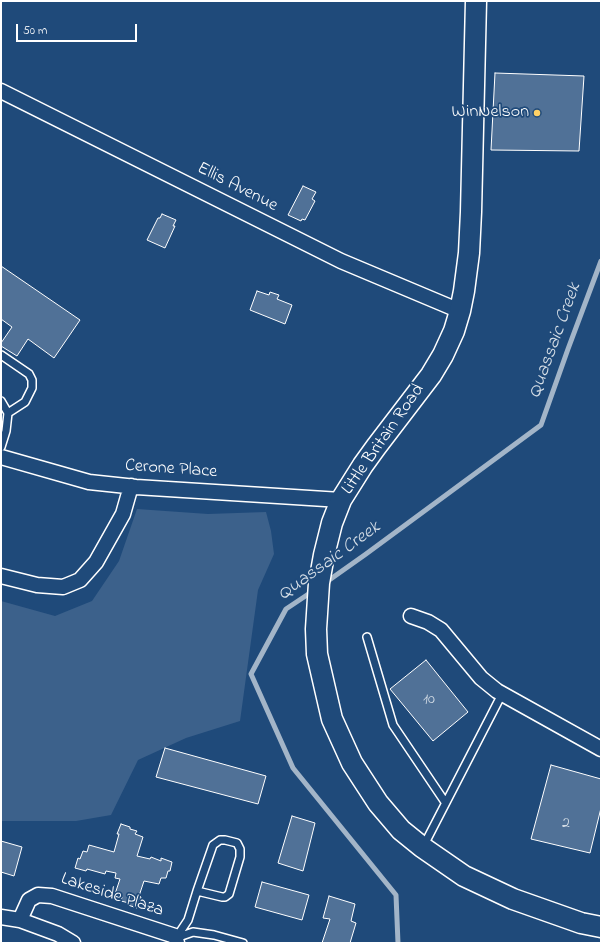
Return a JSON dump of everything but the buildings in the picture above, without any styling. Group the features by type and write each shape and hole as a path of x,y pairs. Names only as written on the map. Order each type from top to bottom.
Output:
{"street":[{"name":"Little Britain Road","path":"475,1 472,212 469,253 460,311 454,331 443,355 431,375 363,465 341,500 332,523 319,583 316,622 317,654 332,719 352,763 378,803 401,830 422,848 464,876 513,899 581,923 601,926"},
{"name":"Ellis Avenue","path":"1,91 341,261 460,311"},
{"name":"Cerone Place","path":"1,457 89,482 341,500"},
{"path":"1,576 37,585 63,587 80,580 96,562 123,514 131,486"},
{"path":"411,616 428,622 441,630 481,678 497,691 601,748"},
{"name":"Lakeside Plaza","path":"20,920 29,900 38,895 52,896 175,936 177,941"},
{"path":"1,917 20,920 58,934 73,943"}],"lane":[{"path":"1,355 28,374 32,380 32,388 25,402 8,412"},
{"path":"1,401 8,412 6,431 1,447"},
{"path":"367,637 393,725 445,802"},
{"path":"422,848 502,694"},
{"path":"177,941 188,920 197,891 213,845 220,840 237,843 240,850 240,857 229,894 222,897 197,891"},
{"path":"177,941 193,932 214,935 242,943"}],"shaded area":[{"path":"137,509 208,514 266,512 271,531 274,554 258,590 240,721 186,738 138,760 111,815 76,821 1,821 1,601 55,616 92,601 119,561"}],"waterway":[{"name":"Quassaic Creek","path":"325,583 541,425 601,261"},
{"name":"Quassaic Creek","path":"313,591 286,609 251,674 293,768 396,895 398,943"}],"place":[{"name":"WinNelson","path":"537,113"}]}
